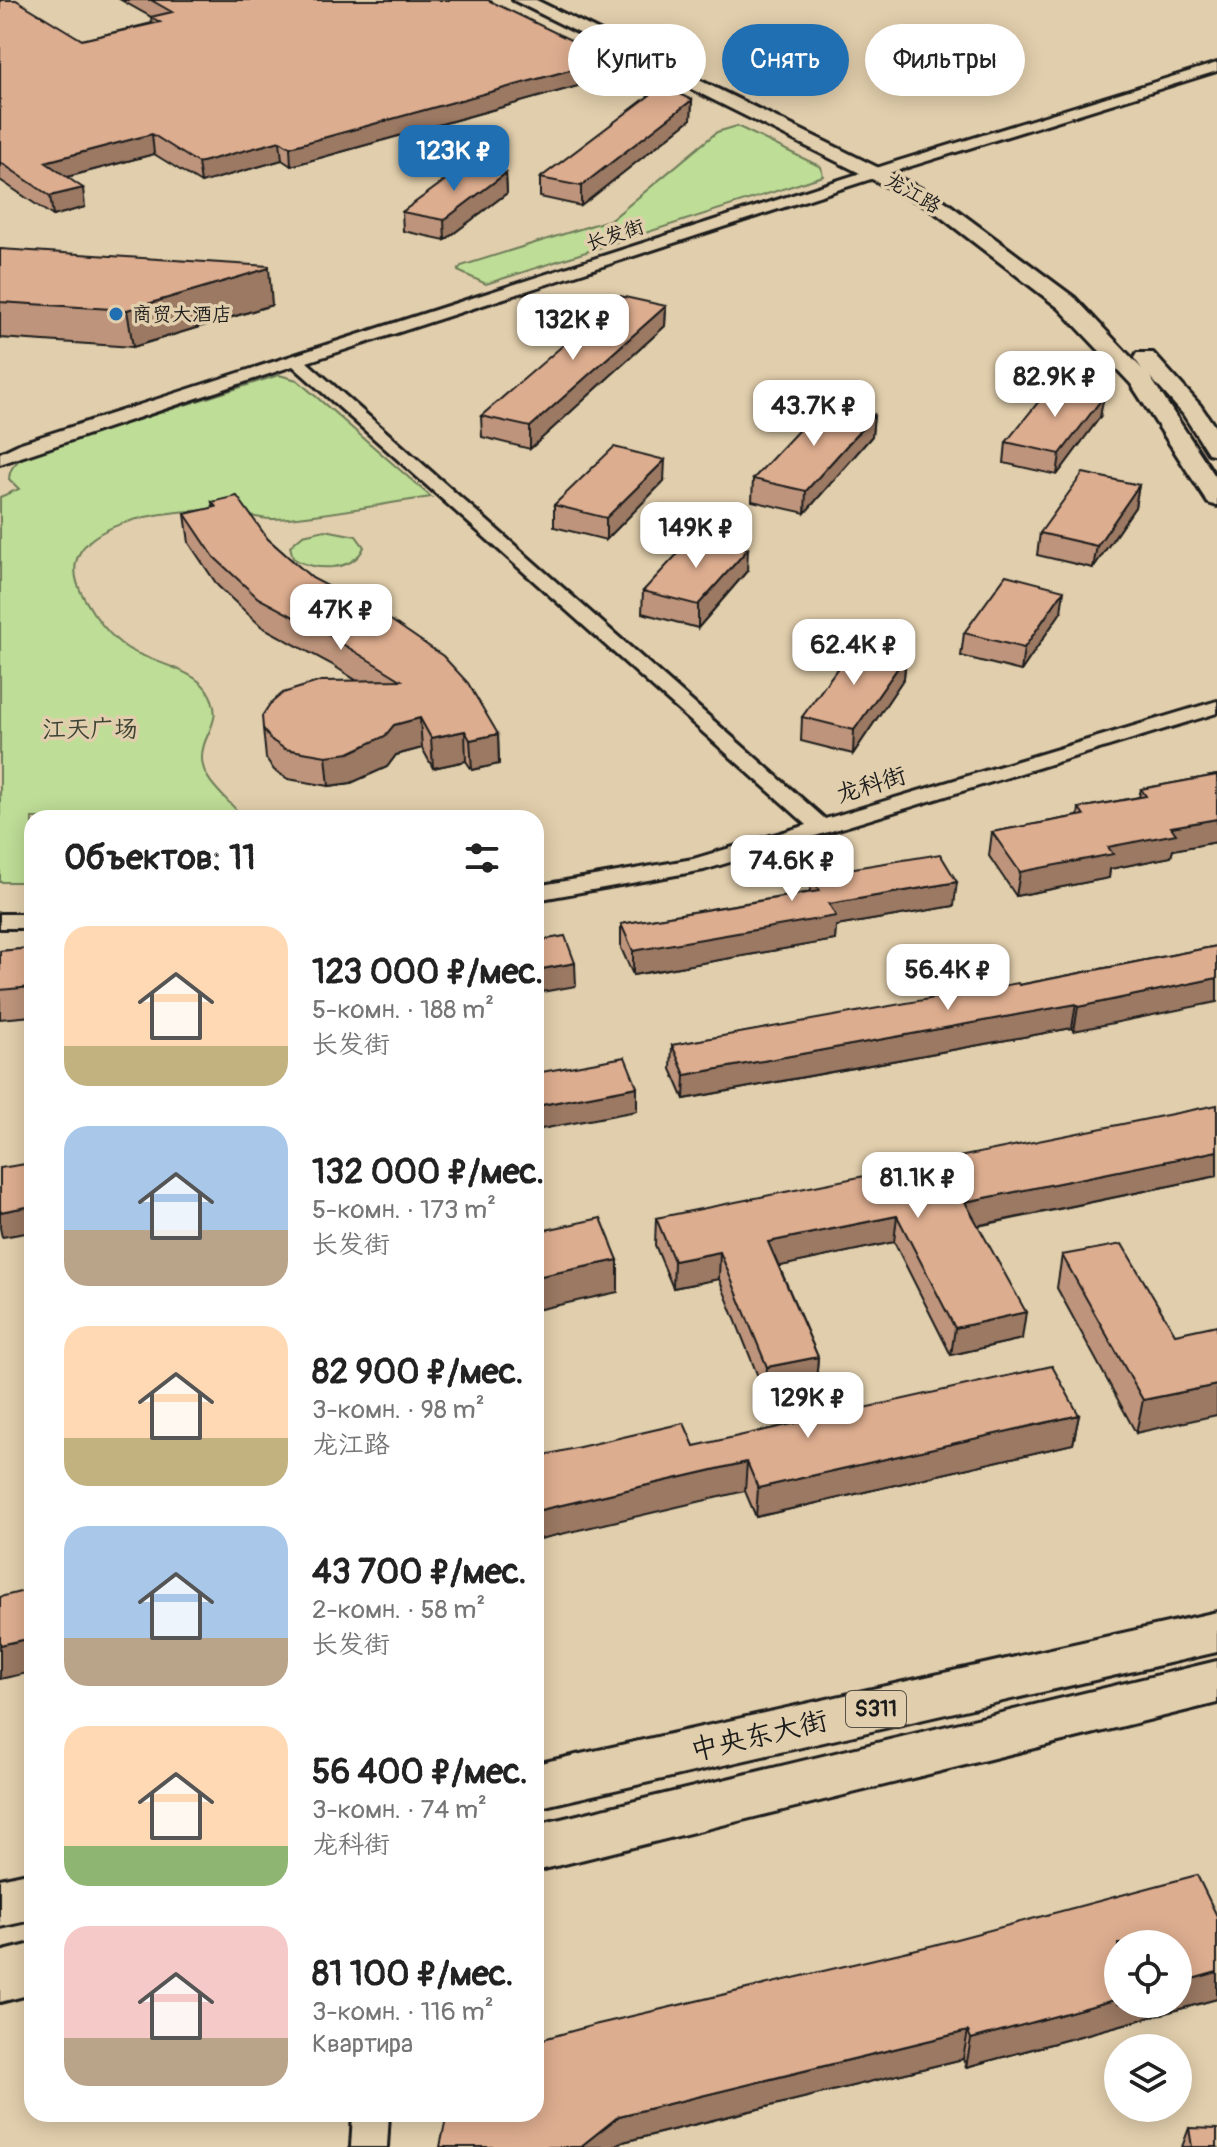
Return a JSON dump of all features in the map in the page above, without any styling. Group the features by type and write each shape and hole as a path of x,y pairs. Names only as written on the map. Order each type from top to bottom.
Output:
{"main road":[{"name":"中央东大街","path":"544,1784 1217,1632"},
{"path":"544,1846 1217,1682"},
{"path":"0,1903 24,1898"},
{"path":"0,1977 24,1971"}],"street":[{"name":"龙江路","path":"522,0 878,172 935,203 1067,303 1140,380 1217,498"},
{"name":"龙江路","path":"547,0 900,165 1029,251 1092,304 1192,410 1217,448"},
{"name":"长发街","path":"0,459 27,447 878,172 1217,67"},
{"path":"297,361 822,827"},
{"name":"长发街","path":"0,451 27,447"},
{"name":"龙科街","path":"544,892 696,865 1217,707"},
{"path":"0,921 24,921"},
{"path":"369,2147 371,2122"}],"green space":[{"path":"737,126 821,167 823,176 486,284 458,271 461,266 612,219 717,132"},
{"name":"江天广场","path":"279,375 297,380 431,497 274,519 226,511 178,512 120,524 97,536 81,551 75,572 84,598 103,626 121,643 136,653 182,671 207,690 215,710 203,750 203,767 212,783 236,810 24,810 24,882 0,882 0,497 19,489 9,479 12,468 37,452"},
{"path":"325,530 356,536 364,547 351,562 332,567 311,565 293,558 290,546 303,535"}],"building":[{"path":"0,0 16,0 82,40 160,22 151,17 172,12 151,0 488,0 568,39 568,71 290,147 280,141 198,163 152,134 45,162 83,188 50,196 0,162"},
{"path":"649,96 683,96 692,100 581,186 540,178"},
{"path":"466,165 506,173 444,220 402,212"},
{"path":"0,249 269,268 127,310 0,302"},
{"path":"620,296 666,306 530,427 481,416"},
{"path":"1052,385 1104,396 1060,454 1006,442"},
{"path":"823,404 874,415 806,491 753,479"},
{"path":"614,447 665,460 606,518 554,505"},
{"path":"1083,473 1139,485 1097,546 1040,533"},
{"path":"237,496 268,539 312,578 382,614 443,656 468,683 498,734 470,740 465,731 431,738 420,718 394,725 385,736 349,753 326,756 285,749 270,739 263,728 262,716 283,693 321,681 401,680 328,635 258,598 214,557 185,514 216,507 212,502"},
{"path":"694,536 748,549 698,605 643,591"},
{"path":"1006,575 1064,590 1024,648 964,633"},
{"path":"856,643 906,656 854,730 802,717"},
{"path":"1217,775 1217,819 1171,827 1176,834 1108,847 1113,854 1020,872 992,832 1084,815 1079,808 1146,796 1141,789"},
{"path":"940,854 957,882 829,904 836,916 633,951 621,924 819,891 811,875"},
{"path":"565,936 575,963 544,969 544,940"},
{"path":"1217,946 1217,978 1078,1007 1076,1004 685,1075 672,1045 1019,985"},
{"path":"24,949 24,988 0,990 0,951"},
{"path":"625,1057 637,1087 544,1104 544,1072"},
{"path":"1217,1105 1217,1151 965,1202 1026,1312 955,1328 897,1216 768,1242 818,1357 767,1367 720,1252 674,1261 656,1218"},
{"path":"24,1164 24,1208 0,1212 0,1168"},
{"path":"601,1218 618,1260 544,1275 544,1230"},
{"path":"1122,1244 1175,1334 1217,1325 1217,1385 1143,1400 1062,1255"},
{"path":"1052,1366 1079,1415 758,1488 747,1462 544,1509 544,1455 684,1423 694,1446"},
{"path":"24,1591 24,1640 0,1645 0,1597"},
{"path":"1197,1875 1217,1916 1217,1972 1192,1979 1192,1930 1104,1930 1104,2003 971,2039 968,2031 619,2116 580,2147 440,2147 445,2122 544,2122 544,2039 934,1945"},
{"path":"1189,2128 1217,2129 1217,2147 1192,2147"}],"place":[{"name":"商贸大酒店","path":"116,314"}]}
